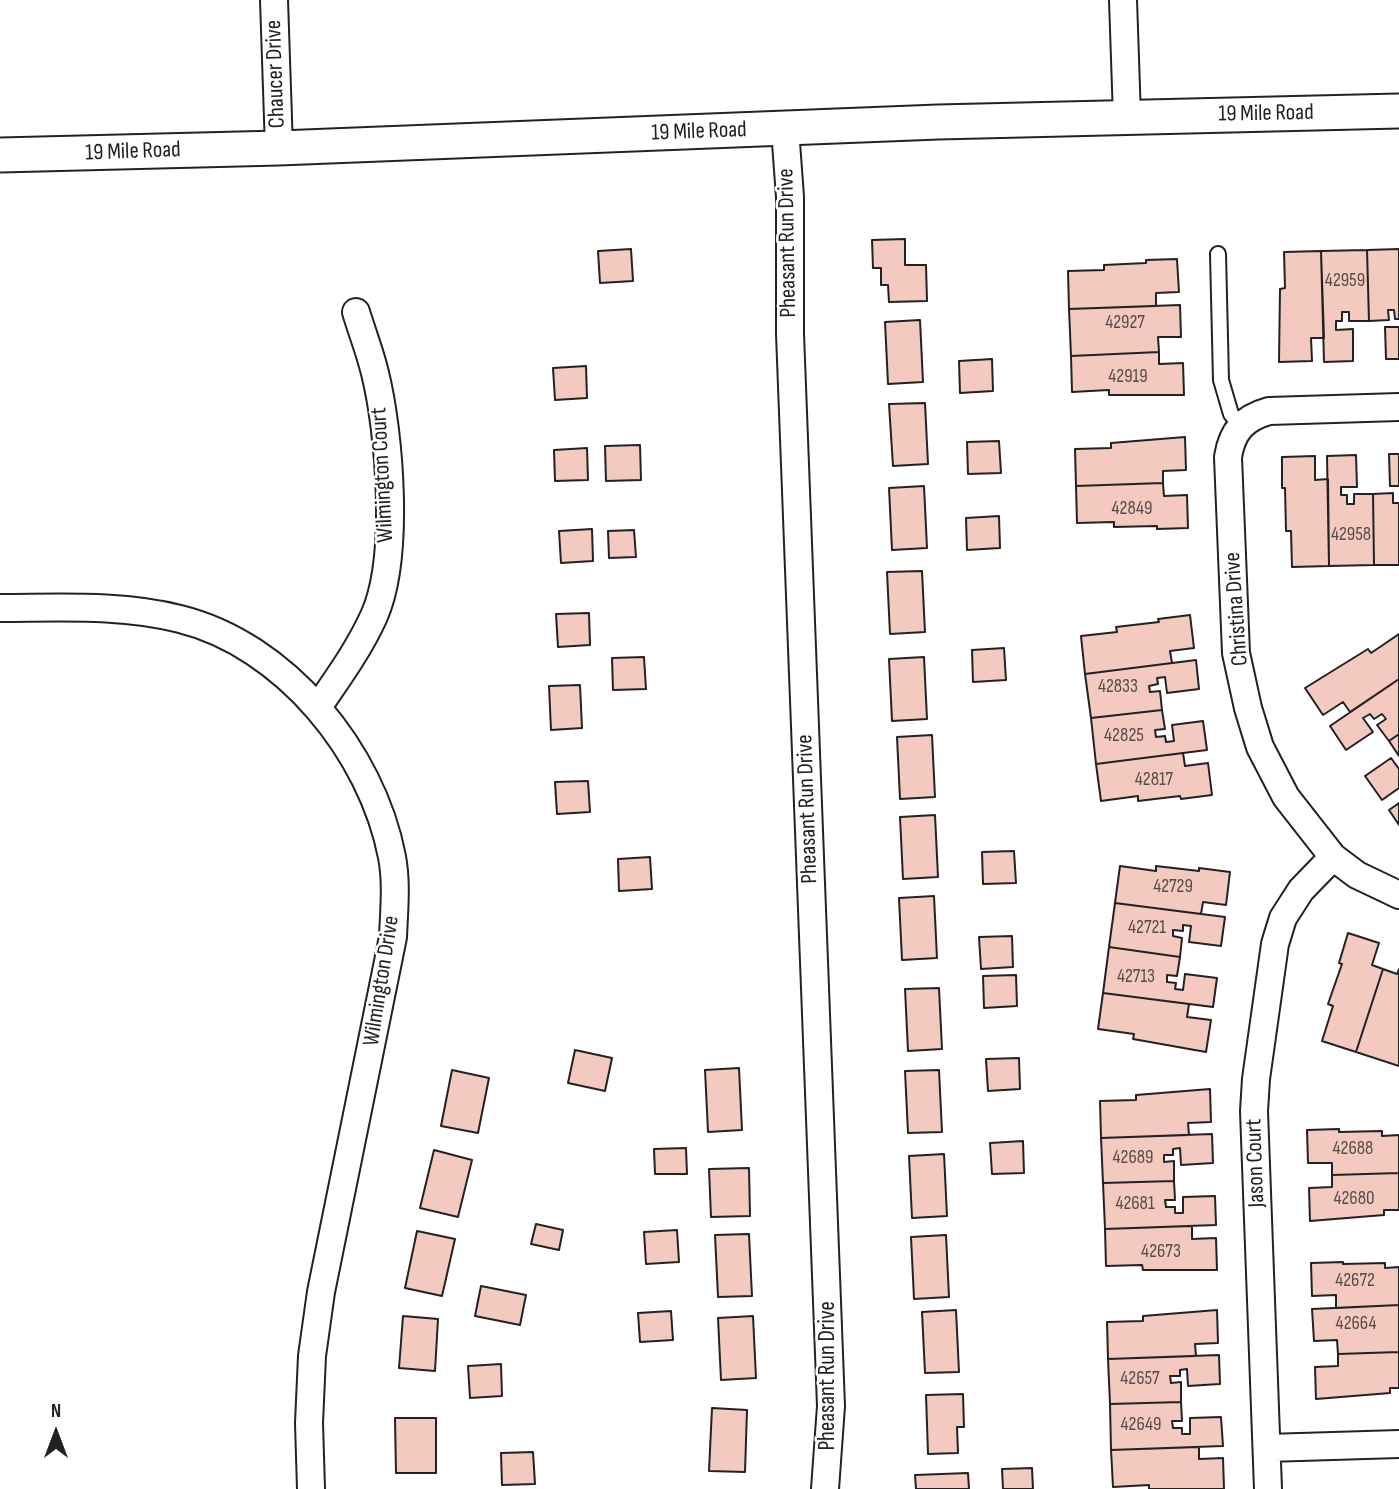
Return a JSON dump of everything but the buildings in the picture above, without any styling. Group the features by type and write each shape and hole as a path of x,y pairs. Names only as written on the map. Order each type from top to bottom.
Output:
{"street":[{"name":"Chaucer Drive","path":"274,0 279,148"},
{"path":"1123,0 1127,117"},
{"name":"19 Mile Road","path":"0,155 279,148 1127,117 1399,111"},
{"name":"Pheasant Run Drive","path":"785,129 790,197 790,334 831,1406 825,1489"},
{"name":"Wilmington Court","path":"318,707 356,652 375,614 387,565 390,508 385,432 375,373 356,312"},
{"path":"1240,425 1254,415 1269,411 1399,407"},
{"name":"Christina Drive","path":"1240,425 1231,441 1228,457 1236,653 1260,747 1286,797 1333,857 1357,875 1399,895"},
{"name":"Wilmington Drive","path":"0,608 67,607 148,611 221,632 285,674 318,707 358,767 380,813 392,858 393,937 321,1292 312,1356 309,1423 311,1489"},
{"name":"Jason Court","path":"1268,1489 1254,1111 1256,1079 1275,944 1283,918 1301,890 1333,857"},
{"path":"1267,1448 1399,1444"}],"lane":[{"path":"1218,254 1222,380 1231,414 1240,425"}]}
